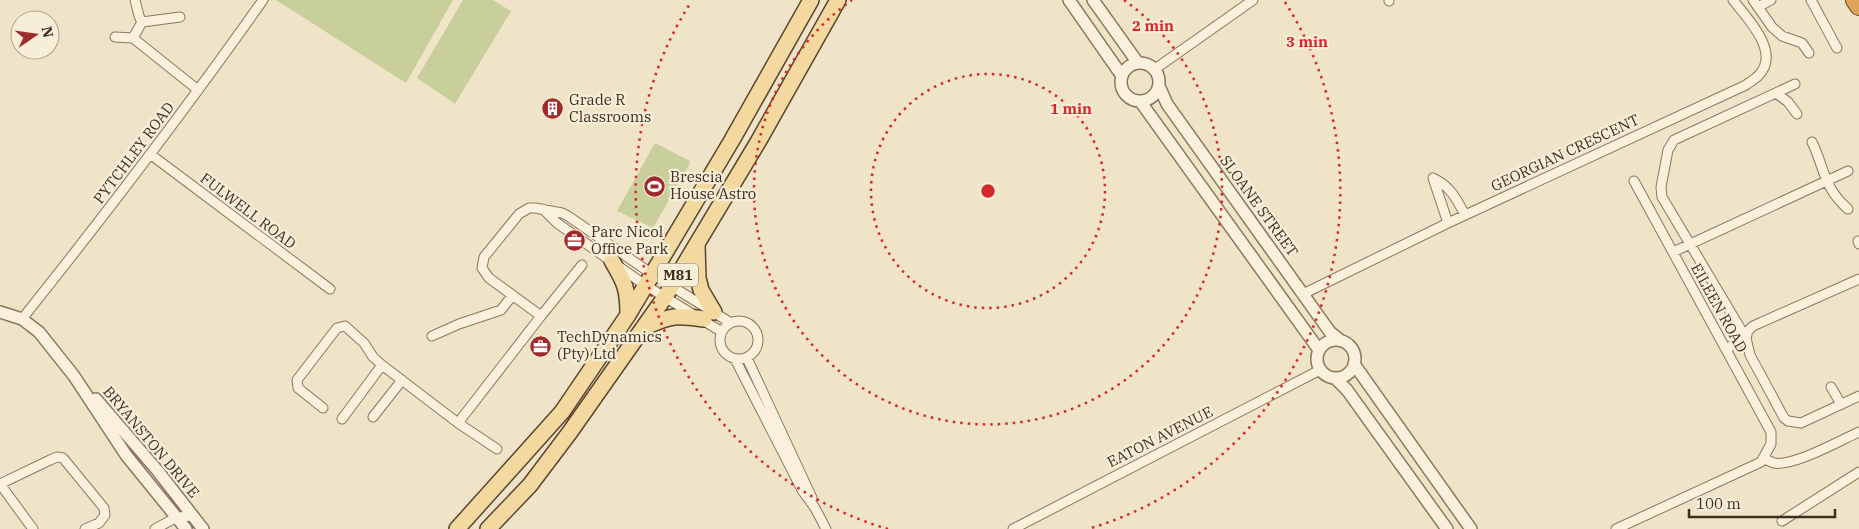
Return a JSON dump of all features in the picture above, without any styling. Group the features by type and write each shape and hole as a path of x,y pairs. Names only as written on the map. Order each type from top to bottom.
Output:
{"highway":[{"path":"1855,0 1859,6"}],"main road":[{"name":"M81","path":"458,529 562,412 628,315 732,140 811,0"},
{"name":"M81","path":"488,529 536,477 644,328 758,142 838,0"},
{"path":"644,328 668,317 709,316 698,278 697,243"},
{"path":"612,261 625,282 628,298 628,315"}],"street":[{"path":"135,0 142,22"},
{"name":"PYTCHLEY ROAD","path":"22,319 150,154 263,0"},
{"path":"1069,0 1122,76"},
{"path":"1093,0 1138,63"},
{"path":"1155,69 1253,0"},
{"name":"GEORGIAN CRESCENT","path":"1304,294 1448,223 1746,85 1760,75 1766,63 1763,43 1759,33 1733,0"},
{"path":"1771,0 1756,4 1772,27 1782,36 1802,43 1809,53"},
{"path":"1811,0 1837,48"},
{"path":"142,22 180,17"},
{"path":"133,38 142,22"},
{"path":"115,37 133,38 198,90"},
{"path":"1144,63 1155,69 1159,86 1152,97 1140,101 1133,100 1124,91 1122,76 1128,67 1144,63"},
{"path":"1795,84 1678,137 1671,144 1664,170 1661,193 1746,338 1750,355 1784,418 1788,421 1801,423 1859,396"},
{"name":"SLOANE STREET","path":"1159,86 1167,104 1330,332 1340,340"},
{"path":"1776,93 1788,102 1797,114"},
{"path":"1140,101 1319,350"},
{"path":"1812,142 1827,182 1836,198 1848,209"},
{"name":"FULWELL ROAD","path":"150,154 330,289"},
{"path":"1673,252 1848,172"},
{"path":"1448,223 1433,178 1444,184 1454,193 1465,215"},
{"name":"EILEEN ROAD","path":"1634,181 1771,432 1772,444 1763,458"},
{"path":"541,316 512,296 485,274 482,268 482,261 519,214 529,208 562,213 594,234 649,279"},
{"path":"542,209 557,223 612,261 649,279 709,316 731,323 746,323 755,330 758,340 757,346 747,358 735,359"},
{"path":"588,244 594,234"},
{"path":"458,423 582,265"},
{"path":"1726,349 1746,338 1748,331 1753,326 1859,279"},
{"path":"432,336 459,324 501,310 512,296"},
{"name":"BRYANSTON DRIVE","path":"0,312 22,319 39,332 74,376 110,414 203,529"},
{"path":"709,316 722,332"},
{"path":"731,323 722,332 720,338 724,352 735,359 802,490 815,508 826,529"},
{"path":"323,408 298,388 297,380 336,328 345,326 364,343 373,357 382,365 458,423 497,449"},
{"path":"1335,378 1347,375 1354,364 1354,353 1350,346 1340,340 1328,342 1319,350 1316,360 1320,370 1324,374 1335,378 1347,390 1447,529"},
{"path":"747,358 808,487 815,508"},
{"path":"1354,364 1471,529"},
{"path":"342,419 382,365"},
{"name":"EATON AVENUE","path":"1013,529 1320,370"},
{"name":"BRYANSTON DRIVE","path":"74,376 126,455 186,529"},
{"path":"373,417 402,380"},
{"path":"1831,386 1841,404"},
{"path":"1616,529 1754,465 1763,458 1774,463 1799,459 1859,432"},
{"path":"33,529 0,484 57,457 62,458 104,508 105,515 102,520 85,529"},
{"path":"1782,521 1859,472"},
{"path":"155,529 177,517 193,516"}],"green space":[{"path":"276,0 453,0 406,83"},
{"path":"463,0 493,0 511,11 455,104 417,78"},
{"name":"Brescia House Astro","path":"655,143 690,161 653,228 617,211"}],"place":[{"name":"Grade R Classrooms","path":"553,109"},
{"name":"Brescia House Astro","path":"654,186"},
{"name":"Parc Nicol Office Park","path":"575,241"},
{"name":"TechDynamics (Pty) Ltd","path":"541,346"}]}
